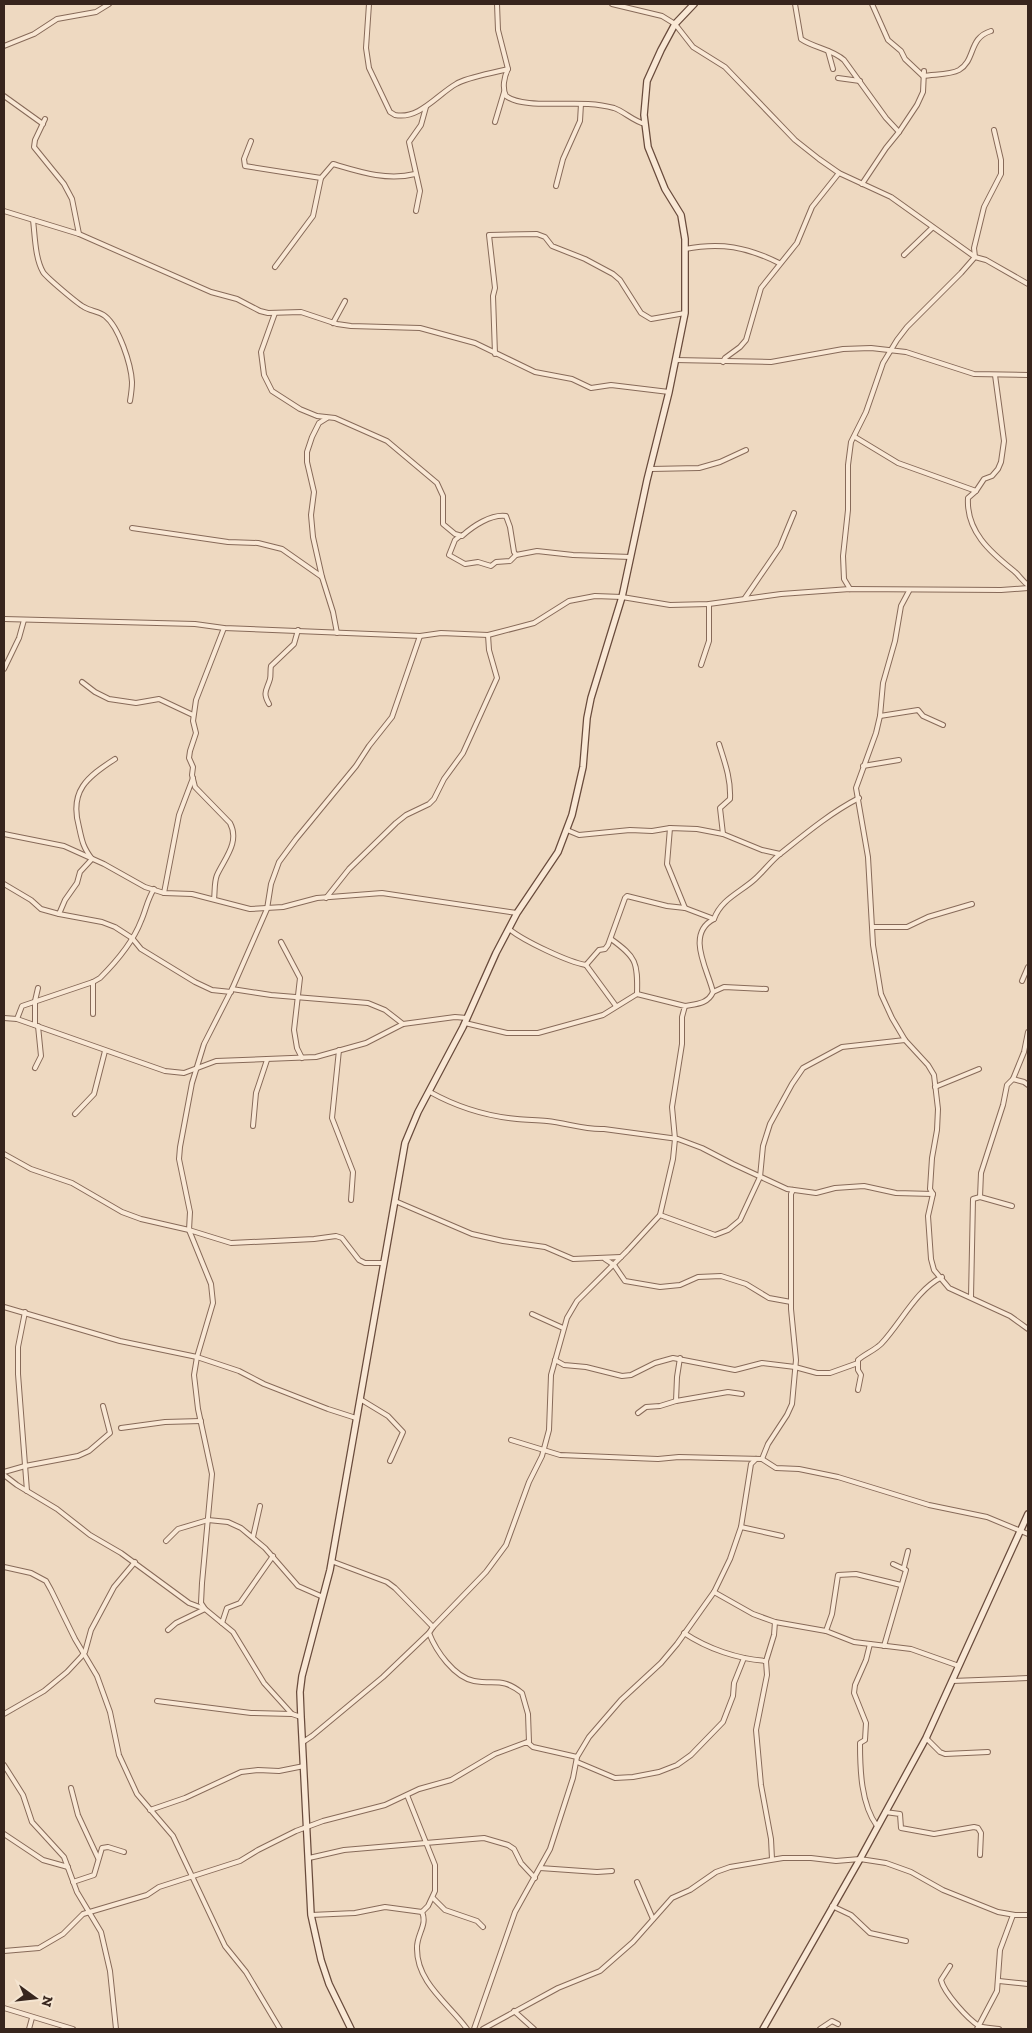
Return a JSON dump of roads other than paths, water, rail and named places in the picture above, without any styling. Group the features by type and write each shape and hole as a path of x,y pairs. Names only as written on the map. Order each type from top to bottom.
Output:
{"street":[{"path":"4,46 34,34 57,19 96,12 109,4"},
{"path":"369,4 366,48 369,68 390,112 399,116 426,107 457,83 508,69"},
{"path":"495,122 504,92 505,74 508,69 498,30 497,4"},
{"path":"612,4 653,14 674,24 693,47 725,68 795,140 819,159 839,172 891,197 974,257 986,260 1028,284"},
{"path":"351,2029 328,1984 311,1915 300,1692 302,1676 331,1561 405,1143 466,1021 483,979 517,913 558,852 579,791 591,698 622,597 670,392 685,313 684,227 681,215 665,189 648,147 645,124 645,98 648,81 674,24 694,4"},
{"path":"795,4 801,39 844,60 886,118 899,132"},
{"path":"872,4 888,40 902,51 905,59 924,74 958,70 967,63 977,39 991,31"},
{"path":"828,51 833,69"},
{"path":"862,184 921,98 924,74"},
{"path":"838,78 860,81"},
{"path":"504,92 511,100 613,108 635,121 645,124"},
{"path":"4,96 44,122 34,140 34,147 64,184 72,199 79,234"},
{"path":"556,186 563,159 580,121 581,104"},
{"path":"416,210 420,191 409,142 421,125 426,107"},
{"path":"850,589 844,579 843,556 848,510 849,449 866,412 883,363 906,327 961,273 974,257 974,248 984,207 1001,174 1001,160 994,130"},
{"path":"251,141 244,159 245,166 321,178"},
{"path":"275,267 313,216 321,178 333,164 372,175 406,176 416,174"},
{"path":"723,362 725,358 746,340 761,288 779,263 797,243 812,207 839,172"},
{"path":"4,211 79,234 211,292 237,300 260,311 275,313 301,312 333,323 351,326 420,328 475,343 535,372 572,379 591,388 611,385 670,392"},
{"path":"33,220 38,257 46,277 82,306 105,316 117,334 126,353 131,374 130,401"},
{"path":"904,254 932,228"},
{"path":"495,354 493,296 495,288 488,235 537,234 545,237 552,246 585,259 613,274 620,280 641,313 646,317 651,319 685,313"},
{"path":"685,249 714,246 747,250 757,252 779,263"},
{"path":"333,323 345,301"},
{"path":"275,313 261,352 264,375 272,391 280,397 300,409 323,419"},
{"path":"675,360 772,362 843,349 871,348 890,352 906,352 974,374 1028,375"},
{"path":"995,375 1004,441 998,470 992,476 984,479 976,491 970,495 968,501 970,514 978,537 988,549 1028,586"},
{"path":"317,416 335,418 387,441 431,477 444,496 443,524 455,534 462,536"},
{"path":"329,417 323,419 309,445 307,462 314,492 311,514 312,531 337,633"},
{"path":"855,437 898,463 976,491"},
{"path":"651,469 699,468 720,462 746,450"},
{"path":"745,598 780,547 794,514"},
{"path":"503,515 508,519 515,553 510,561 496,562 491,566 478,562 465,564 449,554 455,540 462,536 479,524 503,515"},
{"path":"132,528 228,542 253,542 282,549 322,577"},
{"path":"515,553 537,551 631,557"},
{"path":"4,619 195,624 224,628 420,636 441,633 488,636 534,623 569,601 584,597 622,597 670,605 709,604 745,598 850,589 909,591 1001,590 1028,586"},
{"path":"909,591 902,606 896,641 883,683 880,716 856,788 868,857 875,955 881,994 892,1018 906,1040 928,1065 934,1075 937,1130 932,1158 930,1189 933,1194 928,1216 931,1259 934,1270 942,1277 949,1288 1010,1316 1028,1329"},
{"path":"700,665 708,641 709,604"},
{"path":"4,669 19,638 24,620"},
{"path":"214,900 216,877 234,841 234,830 230,823 195,787 192,774 193,767 189,758 196,734 193,715 196,700 224,628"},
{"path":"269,704 264,690 271,677 271,666 294,644 298,630"},
{"path":"292,1714 264,1682 233,1632 205,1609 201,1603 212,1474 200,1421 194,1381 212,1303 211,1284 189,1230 190,1212 181,1172 180,1147 192,1083 204,1044 232,990 267,909 271,884 279,862 296,838 356,766 392,717 420,636"},
{"path":"326,898 349,869 396,823 406,815 429,804 463,753 496,683 497,673 489,650 488,636"},
{"path":"82,682 95,692 109,699 136,703 159,699 193,715"},
{"path":"880,716 918,710 923,716 943,725"},
{"path":"719,744 729,772 731,790 730,799 720,808 722,834"},
{"path":"92,859 83,847 75,806 83,785 96,771 115,759"},
{"path":"863,766 899,760"},
{"path":"164,893 174,836 193,778"},
{"path":"190,786 195,787"},
{"path":"713,992 704,968 700,946 702,932 708,922 714,919 717,911 730,897 753,881 780,854 789,849 817,823 859,798"},
{"path":"670,828 666,864 685,908"},
{"path":"567,830 578,835 630,830 698,829 722,834 762,850 780,854"},
{"path":"4,834 64,846 133,882 164,893 180,893 250,909 267,909 318,898 382,893 517,913"},
{"path":"59,914 65,900 77,883 80,872 92,859"},
{"path":"4,884 31,900 41,909 102,922 115,927 132,938 141,949 194,982 212,990 232,990 377,1005 404,1024"},
{"path":"17,1019 22,1006 93,982 108,970 132,938 143,919 148,898 154,889"},
{"path":"586,965 600,950 605,949 611,939 627,896 667,906 685,908 714,919"},
{"path":"873,926 907,927 928,917 972,904"},
{"path":"509,929 528,942 586,965 616,1006"},
{"path":"611,939 632,955 638,973 637,994"},
{"path":"281,942 300,978 294,1030 297,1048 302,1058"},
{"path":"1022,981 1028,967"},
{"path":"93,982 93,1014"},
{"path":"4,1018 17,1019 165,1071 184,1073 216,1061 316,1057 366,1043 404,1024 455,1017 507,1033 538,1033 603,1015 637,994 685,1006 706,1002 713,992 724,987 766,989"},
{"path":"35,1068 42,1056 36,1026 35,1001 38,988"},
{"path":"302,1742 312,1736 383,1677 429,1633 486,1572 502,1552 550,1430 550,1382 563,1328 572,1308 660,1215 674,1159 675,1140 672,1107 682,1044 682,1017 685,1006"},
{"path":"980,1197 982,1172 1007,1085 1012,1079 1024,1052 1028,1032"},
{"path":"660,1215 714,1235 728,1230 740,1220 760,1177 763,1146 770,1124 803,1068 842,1047 906,1040"},
{"path":"339,1050 332,1118 353,1172 351,1200"},
{"path":"75,1114 94,1094 105,1051"},
{"path":"253,1126 256,1093 267,1060"},
{"path":"936,1087 979,1069"},
{"path":"1012,1079 1028,1085"},
{"path":"430,1092 446,1102 476,1113 495,1117 549,1121 592,1130 604,1129 675,1140 702,1148 792,1192 816,1193 835,1188 864,1186 896,1193 933,1194"},
{"path":"4,1154 31,1170 72,1183 133,1217 189,1230 230,1243 336,1236 342,1238 359,1260 365,1264 384,1263"},
{"path":"762,1459 768,1444 792,1404 795,1340 791,1302 792,1192"},
{"path":"971,1297 973,1199 980,1197 1012,1206"},
{"path":"395,1201 472,1234 503,1241 545,1246 573,1259 621,1257"},
{"path":"605,1259 614,1265 625,1281 660,1287 680,1284 698,1277 721,1276 746,1284 769,1298 791,1302"},
{"path":"858,1390 861,1375 858,1370 858,1360 880,1346 901,1321 922,1290 931,1282 942,1277"},
{"path":"4,1307 120,1341 198,1357 239,1371 264,1384 356,1418"},
{"path":"25,1312 18,1347 18,1374 27,1491"},
{"path":"532,1314 563,1328"},
{"path":"555,1360 564,1365 586,1367 622,1376 636,1373 655,1363 680,1358 708,1366 723,1366 735,1370 762,1363 795,1367 817,1373 830,1373 858,1363"},
{"path":"676,1401 680,1358"},
{"path":"638,1413 646,1407 660,1406 676,1401 728,1392 742,1394"},
{"path":"360,1399 388,1416 403,1432 390,1461"},
{"path":"4,1474 25,1466 78,1456 89,1451 110,1433 103,1406"},
{"path":"121,1428 165,1422 200,1421"},
{"path":"511,1440 560,1455 621,1458 762,1459 776,1468 799,1469 838,1477 929,1505 987,1517 1028,1534"},
{"path":"747,1458 751,1464"},
{"path":"474,2029 502,1943 515,1912 550,1849 577,1759 590,1737 621,1700 661,1662 714,1592 730,1560 741,1527 751,1464 756,1459"},
{"path":"4,1474 27,1491 58,1508 90,1535 135,1562 189,1603 205,1609"},
{"path":"253,1537 260,1506"},
{"path":"762,2029 860,1859 926,1738 1028,1514"},
{"path":"166,1541 178,1530 208,1520 228,1522 241,1528 253,1537 273,1556 298,1586 323,1597"},
{"path":"741,1527 782,1536"},
{"path":"884,1646 906,1570 904,1567 908,1551"},
{"path":"222,1623 226,1608 240,1602 273,1556"},
{"path":"331,1561 387,1582 396,1588 433,1627"},
{"path":"4,1714 48,1688 67,1672 85,1652 91,1630 114,1586 135,1562"},
{"path":"893,1564 904,1567"},
{"path":"4,1567 31,1572 46,1581 97,1676 110,1712 119,1755 137,1794 173,1836 225,1946 246,1972 280,2029"},
{"path":"826,1631 832,1614 836,1578 838,1575 856,1574 901,1585"},
{"path":"714,1592 753,1614 775,1622 826,1631 854,1642 917,1651 959,1666"},
{"path":"168,1630 176,1623 205,1609"},
{"path":"772,1859 771,1839 761,1785 756,1730 768,1675 766,1662 774,1635 775,1622"},
{"path":"429,1633 432,1642 447,1661 465,1678 475,1681 507,1683 522,1693 528,1714 530,1745 577,1759 615,1778 659,1772 677,1765 691,1755 723,1722 733,1696 734,1683 744,1658"},
{"path":"684,1633 701,1644 744,1658 766,1662"},
{"path":"870,1644 866,1660 855,1685 854,1694 866,1723 865,1740 860,1743 864,1797 877,1826"},
{"path":"952,1681 1028,1678"},
{"path":"157,1701 251,1713 292,1714 301,1717"},
{"path":"926,1738 940,1752 945,1754 988,1752"},
{"path":"4,1951 39,1948 64,1934 83,1914 147,1895 159,1887 240,1862 267,1845 307,1826 385,1805 427,1786 451,1780 494,1754 529,1742"},
{"path":"4,1765 23,1795 32,1822 40,1833 60,1850 73,1882 101,1932 106,1947 116,2029"},
{"path":"150,1810 185,1798 241,1772 258,1770 279,1771 304,1766"},
{"path":"70,1788 78,1815 98,1858"},
{"path":"407,1795 435,1865 436,1884 433,1898 422,1912 424,1924 416,1946 420,1972 468,2029"},
{"path":"885,1812 900,1814 901,1828 934,1834 974,1827 978,1828 980,1832 980,1855"},
{"path":"4,1834 43,1860 68,1867"},
{"path":"309,1858 344,1850 484,1838 508,1845 514,1849 520,1863 535,1878"},
{"path":"432,1854 439,1843"},
{"path":"73,1882 94,1875 98,1858 102,1848 105,1846 124,1852"},
{"path":"483,2029 558,1988 600,1971 633,1942 672,1898 690,1890 716,1872 730,1867 772,1859 812,1858 836,1861 860,1859 895,1865 943,1890 998,1912 1028,1915"},
{"path":"540,1868 597,1872 612,1871"},
{"path":"637,1882 653,1919"},
{"path":"433,1898 445,1910 477,1921 483,1927"},
{"path":"832,1906 851,1915 870,1933 906,1941"},
{"path":"311,1915 354,1913 385,1907 422,1912"},
{"path":"978,2028 996,1992 999,1981 1000,1950 1013,1915"},
{"path":"950,1966 941,1980 950,1998 978,2028 999,2029"},
{"path":"999,1981 1028,1984"},
{"path":"4,2008 73,2029"},
{"path":"514,2011 534,2029"},
{"path":"28,2029 32,2018"},
{"path":"820,2029 832,2022 838,2024"}]}
